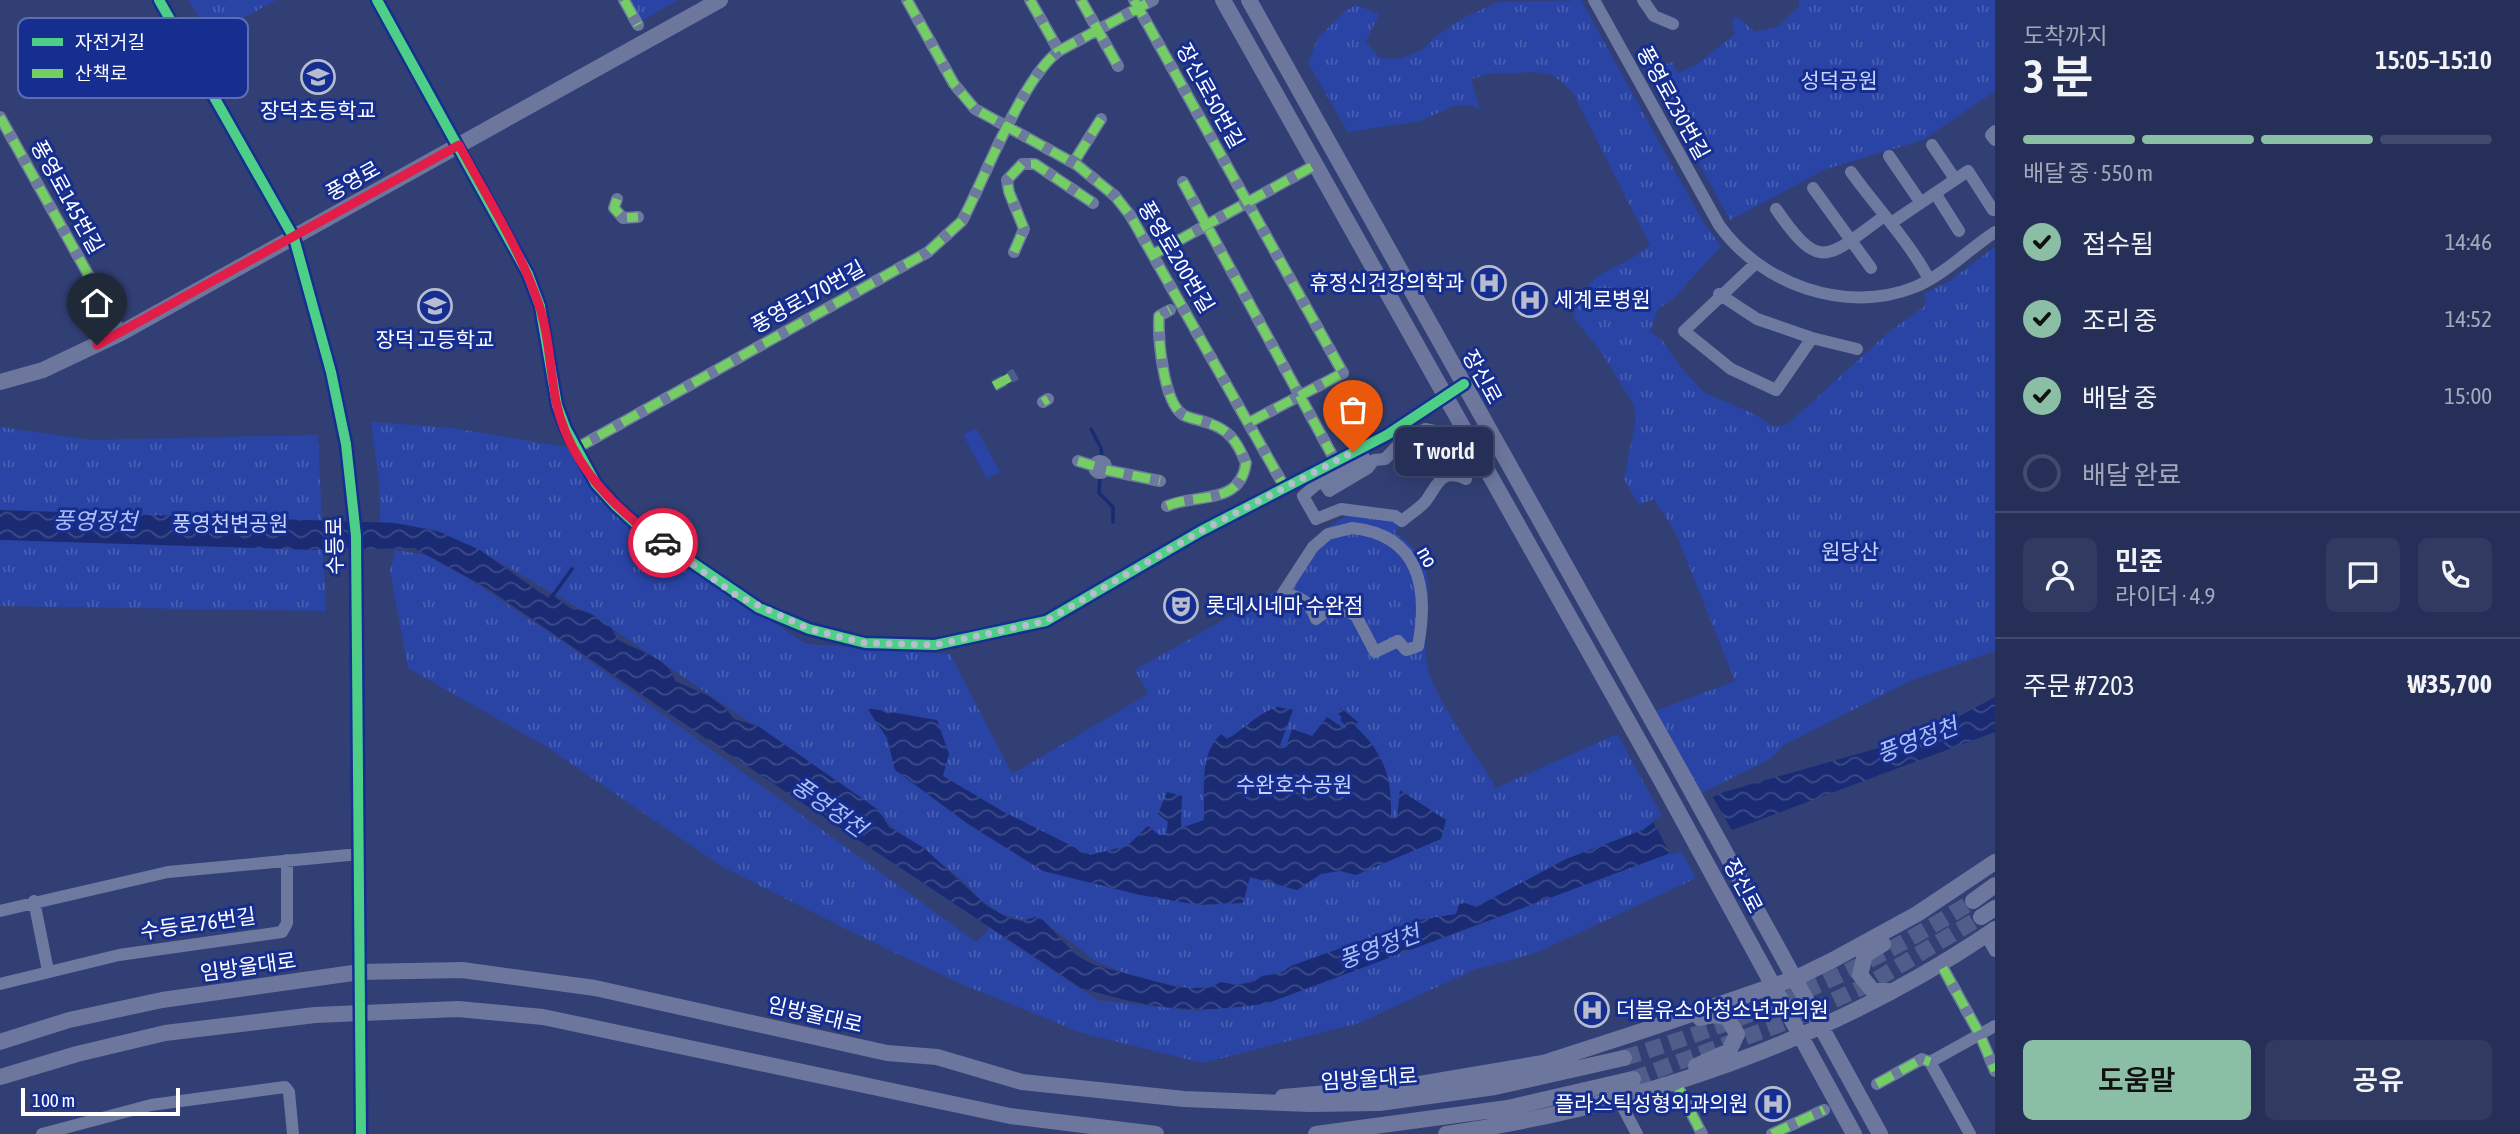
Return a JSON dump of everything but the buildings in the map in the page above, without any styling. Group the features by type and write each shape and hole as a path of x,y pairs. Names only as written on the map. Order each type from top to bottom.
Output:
{"main road":[{"name":"풍영로","path":"0,382 43,370 121,333 720,0"},
{"name":"장신로","path":"1223,0 1661,780 1854,1134"},
{"name":"장신로","path":"1249,0 1796,978 1880,1134"},
{"path":"1262,1103 1301,1093 1408,1086 1543,1063 1651,1028 1796,978 1917,915 1995,862"},
{"path":"1973,901 1995,885"},
{"path":"1894,988 1880,992 1867,987 1860,975 1861,961 1871,951 1940,910 1946,895"},
{"path":"1981,917 1995,908"},
{"path":"1446,1134 1500,1126 1619,1100 1733,1063 1800,1035 1894,988 1990,932"},
{"name":"임방울대로","path":"0,1042 69,1020 162,1000 360,972 462,970 595,988 887,1053 937,1057 1022,1082 1158,1097 1262,1103 1379,1103 1495,1087 1624,1058"},
{"path":"0,1077 77,1054 166,1034 361,1012 458,1009 543,1017 985,1112 1156,1134"},
{"path":"1651,1028 1721,1015 1732,1021 1737,1034 1729,1051 1651,1090"},
{"path":"1316,1134 1508,1108 1633,1079"}],"street":[{"name":"수등로","path":"159,0 169,18"},
{"path":"377,0 528,274 540,306 557,405 575,449 596,484 637,525 736,595 809,629 865,643 902,646 944,643 1046,621 1284,486 1387,435 1429,410 1445,395 1464,384"},
{"path":"624,0 638,25"},
{"name":"풍영로200번길","path":"907,0 954,84 975,109 1095,177 1130,215 1284,486"},
{"path":"1030,0 1059,51"},
{"path":"1081,0 1118,66"},
{"path":"1009,128 1040,71 1059,51 1098,30 1136,4 1153,0"},
{"path":"1643,0 1654,16 1673,24"},
{"name":"풍영로230번길","path":"1598,1 1719,225 1755,264"},
{"name":"장신로50번길","path":"1136,4 1343,373 1299,396"},
{"name":"수등로","path":"215,98 294,238 331,372 351,473 356,536 354,584 361,1134"},
{"name":"풍영로145번길","path":"0,117 121,333"},
{"path":"1077,157 1101,119"},
{"name":"풍영로170번길","path":"575,449 873,284 945,240 962,221 1009,128"},
{"path":"1995,131 1991,135 1995,140"},
{"path":"1932,145 1955,180"},
{"path":"1889,156 1921,203"},
{"path":"1014,252 1022,241 1024,229 1007,180 1023,164 1035,164 1093,203"},
{"path":"1154,254 1315,164"},
{"path":"1776,209 1798,241 1809,248 1829,253 1921,203 1968,171 1993,210"},
{"path":"1851,172 1929,279"},
{"path":"1183,182 1331,453"},
{"path":"1813,188 1871,268"},
{"path":"1935,193 1959,231"},
{"path":"617,199 614,208 617,214 623,218 638,217"},
{"path":"1812,338 1776,390 1731,369 1684,331 1719,294 1755,264 1801,286 1841,296 1894,294 1929,279 1995,232"},
{"path":"1719,294 1757,319 1812,338 1857,349"},
{"path":"1167,506 1183,500 1216,498 1230,492 1239,482 1246,463 1230,432 1183,415 1174,406 1168,392 1158,331 1159,316 1170,310"},
{"path":"1250,422 1299,396"},
{"path":"1424,429 1440,432 1466,479 1458,475 1446,476 1438,481 1426,501 1402,521 1395,516 1341,509 1316,519 1303,495 1322,479 1363,456 1366,460 1325,485 1329,491 1367,468 1374,460 1385,459 1403,440 1424,429"},
{"path":"1078,461 1160,481"},
{"name":"no","path":"1352,528 1373,531 1400,548 1414,566 1423,591 1424,615 1418,646 1406,650 1398,642 1375,652 1356,616 1343,609 1325,612 1316,620 1310,604 1302,597 1283,593 1313,547 1328,534 1352,528"},
{"path":"0,911 154,874 359,854"},
{"name":"수등로76번길","path":"0,984 132,953 282,932 287,923 287,860"},
{"path":"34,901 48,971"},
{"path":"1990,932 1995,951"},
{"path":"1944,968 1980,1035 1995,1071"},
{"path":"1930,1062 1995,1026"},
{"path":"1877,1084 1922,1059 1930,1062 1970,1134"},
{"path":"42,1134 86,1128 151,1105 285,1087 289,1092 293,1134"},
{"path":"1679,1089 1702,1134"},
{"path":"1619,1100 1637,1134"},
{"path":"1773,1134 1824,1110"}],"green space":[{"path":"188,0 276,0 244,18 200,18"},
{"path":"628,0 678,0 640,22"},
{"name":"원당산","path":"1581,0 1702,220 1721,246 1673,299 1658,309 1650,332 1662,340 1679,365 1703,392 1754,414 1774,427 1788,424 1890,331 1925,306 1926,298 1923,294 1948,282 1995,247 1995,651 1910,681 1784,745 1770,759 1702,793 1653,712 1735,681 1676,534 1654,499 1639,505 1624,479 1636,418 1633,404 1602,353 1573,317 1580,299 1595,278 1650,245 1573,93 1550,74 1488,74 1471,79 1480,110 1472,105 1456,105 1420,121 1348,132 1308,63 1318,38 1345,11 1356,5 1379,14 1366,42 1380,58 1399,59 1422,50 1461,19 1498,2"},
{"name":"성덕공원","path":"1799,0 1995,0 1995,91 1923,140 1826,169 1730,220 1642,60 1660,66 1672,62 1678,73 1696,65 1735,34 1732,21 1736,16 1755,32 1779,26 1799,6"},
{"name":"수완호수공원","path":"371,422 452,428 566,447 628,525 806,644 950,654 1012,774 1148,694 1135,670 1291,582 1324,530 1339,520 1348,516 1403,521 1394,533 1412,546 1422,561 1427,576 1425,646 1431,677 1437,692 1496,788 1617,734 1696,878 1538,952 1474,970 1359,1023 1203,1063 1082,1033 959,983 723,867 545,746 408,668 390,571 395,550 426,555 471,580 569,646 976,942 990,928 1097,1000 1197,1011 1268,1003 1446,936 1449,916 1419,920 1291,966 1281,973 1236,985 1190,988 1140,979 1095,961 1054,929 1002,914 981,900 960,878 789,749 607,625 489,556 380,522 379,483"},
{"name":"풍영천변공원","path":"0,427 91,440 318,435 326,611 0,606"},
{"path":"976,428 1000,472 987,479 963,435"}],"water":[{"name":"풍영정천","path":"0,510 395,523 437,531 480,550 548,598 551,594 573,610 598,618 611,628 620,641 667,666 675,681 709,696 734,719 758,726 880,811 889,827 924,848 987,906 1008,918 1022,921 1035,917 1043,920 1076,955 1094,965 1180,988 1209,988 1221,982 1236,985 1254,982 1262,976 1281,973 1291,966 1419,920 1456,914 1459,904 1476,907 1566,859 1643,830 1652,823 1724,792 1882,747 1943,725 1995,697 1995,732 1268,1003 1218,1009 1173,1008 1129,1001 1081,988 708,740 487,588 414,548 317,550 0,540"},
{"name":"수완호수공원","path":"1278,707 1293,710 1280,745 1286,748 1292,729 1312,736 1327,717 1345,729 1346,726 1340,720 1342,717 1338,714 1341,708 1358,722 1355,726 1373,746 1384,766 1390,789 1391,816 1397,818 1400,790 1446,820 1441,839 1356,875 1340,871 1321,874 1297,890 1250,877 1243,903 1199,905 1140,895 1043,871 968,824 895,770 887,738 867,708 937,720 949,754 943,776 1004,812 1090,855 1127,846 1148,826 1159,835 1166,835 1168,822 1158,814 1167,792 1182,796 1181,828 1204,820 1204,774 1214,743 1221,734 1227,739"}],"pier":[{"path":"1711,794 1733,832 1671,855 1652,820"}],"waterway":[{"path":"1091,429 1101,448 1102,458 1110,467"},
{"path":"1105,475 1100,476 1099,493 1113,507 1113,522"},
{"path":"551,598 572,569"}],"tunnel":[{"path":"994,386 1016,374"},
{"path":"1624,1058 1716,1027 1804,992 1931,927 1973,901"},
{"path":"1633,1079 1789,1021 1867,985 1981,917"}],"marked path":[{"path":"624,0 638,25"},
{"path":"907,0 954,84 975,109 1077,165 1115,196 1130,215 1284,486"},
{"path":"1030,0 1059,51"},
{"path":"1081,0 1118,66"},
{"path":"1134,0 1343,373 1250,422"},
{"path":"575,449 928,252 962,221 1018,105 1045,64 1059,51 1153,0"},
{"path":"0,117 121,333"},
{"path":"1077,157 1101,119"},
{"path":"1014,252 1024,229 1007,180 1022,164 1035,164 1093,203"},
{"path":"1154,254 1315,165"},
{"path":"1183,182 1331,453"},
{"path":"617,199 614,208 623,218 638,217"},
{"path":"1167,506 1226,492 1242,477 1246,463 1239,447 1225,431 1184,415 1170,396 1163,368 1159,316 1170,310"},
{"path":"994,386 1016,374"},
{"path":"1043,402 1048,399"},
{"path":"1078,461 1094,466"},
{"path":"1106,470 1160,481"},
{"path":"1943,968 1980,1035 1995,1071"},
{"path":"1877,1084 1922,1059 1930,1062"},
{"path":"1679,1089 1702,1134"},
{"path":"1772,1134 1824,1110"}],"cycle path":[{"path":"159,0 169,18"},
{"path":"377,0 528,274 540,306 557,405 566,429 596,484 637,525 759,608 809,629 865,643 935,645 1046,621 1201,531 1387,435 1464,384"},
{"path":"215,98 294,238 331,372 346,444 356,536 361,1134"}],"way so far":[{"path":"663,543 736,595 786,621 837,638 865,643 935,645 1046,621 1201,531 1353,452"}],"place":[{"name":"장덕초등학교","path":"318,77"},
{"name":"휴정신건강의학과","path":"1489,283"},
{"name":"세계로병원","path":"1530,300"},
{"name":"장덕 고등학교","path":"435,306"},
{"name":"T world","path":"1353,452"},
{"name":"롯데시네마 수완점","path":"1181,606"},
{"name":"더블유소아청소년과의원","path":"1592,1010"},
{"name":"플라스틱성형외과의원","path":"1773,1104"}],"route":[{"path":"97,345 459,145 528,274 540,306 557,405 575,449 596,484 615,505 663,543"}]}
